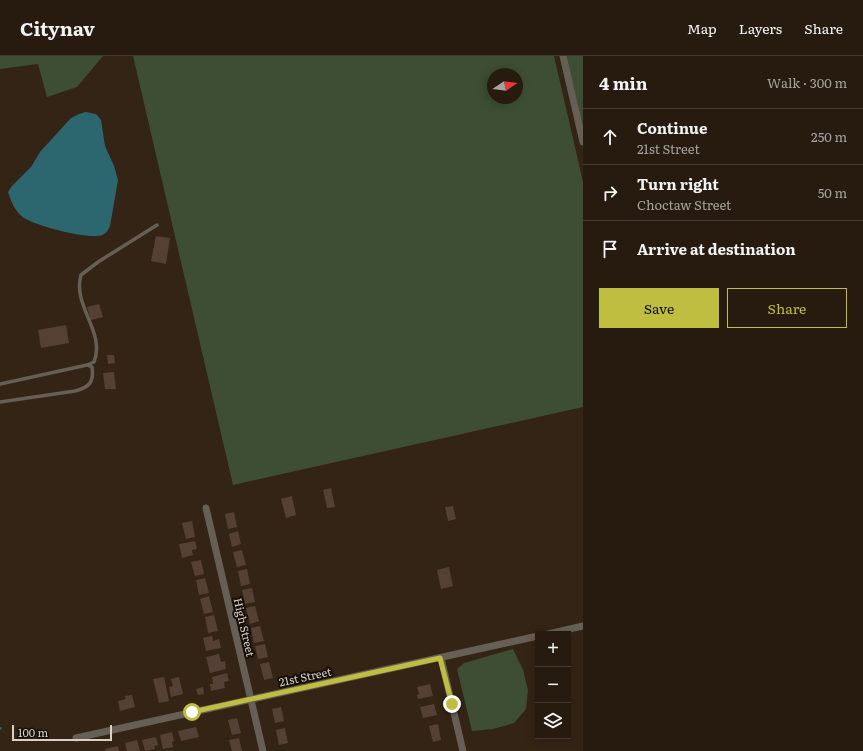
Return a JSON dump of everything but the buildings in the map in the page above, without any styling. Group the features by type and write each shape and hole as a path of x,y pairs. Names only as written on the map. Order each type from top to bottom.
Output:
{"street":[{"path":"563,56 583,142"},
{"name":"High Street","path":"206,508 263,751"},
{"path":"561,631 583,626"},
{"name":"21st Street","path":"76,738 251,698 535,637"},
{"path":"440,658 463,751"}],"lane":[{"path":"0,384 87,365 94,362 97,346 95,335 83,308 79,289 80,276 98,262 157,225"},
{"path":"0,402 85,389 90,385 93,375 92,367 87,365"}],"green space":[{"path":"0,56 103,56 77,87 47,97 38,64 0,69"},
{"path":"133,56 554,56 583,182 583,407 233,485"},
{"path":"563,56 583,56 583,142"},
{"path":"513,649 523,670 528,690 526,709 514,723 493,729 472,731 457,669 464,663"}],"water":[{"path":"86,112 96,114 101,120 105,146 114,166 118,180 110,226 102,235 95,236 86,236 63,231 40,225 24,218 16,210 8,192 31,167 40,152 71,118"}],"route":[{"path":"192,712 440,658 452,704"}]}
